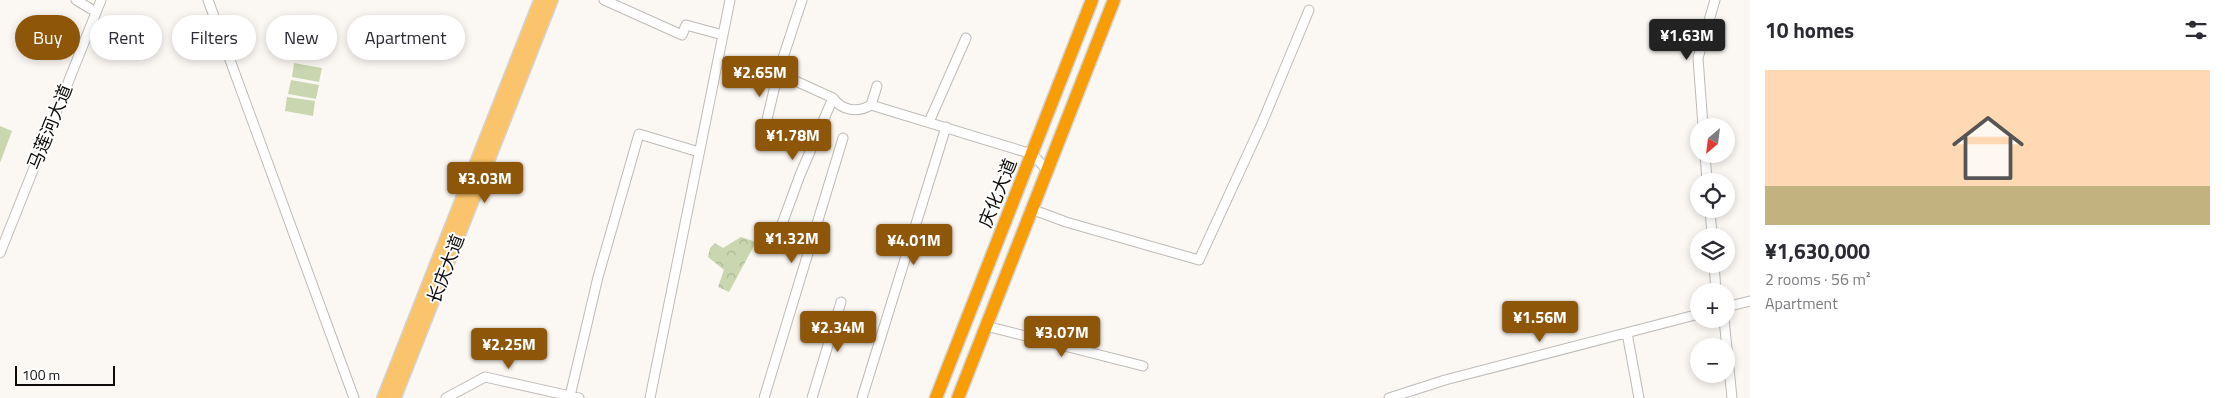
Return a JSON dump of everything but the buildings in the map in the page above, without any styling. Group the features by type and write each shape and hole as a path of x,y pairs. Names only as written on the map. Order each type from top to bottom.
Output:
{"highway":[{"name":"庆化大道","path":"936,398 1092,0"},
{"name":"庆化大道","path":"958,398 1114,0"}],"main road":[{"name":"长庆大道","path":"383,398 540,0"},
{"name":"长庆大道","path":"395,398 552,0"}],"street":[{"path":"76,0 93,4"},
{"name":"马莲河大道","path":"0,253 101,0"},
{"path":"208,0 354,398"},
{"path":"604,0 682,35 686,25 723,35"},
{"path":"650,398 730,0"},
{"path":"765,128 778,74 802,0"},
{"path":"1702,118 1698,58 1715,0"},
{"name":"马莲河大道","path":"0,238 93,4"},
{"path":"1032,209 1066,222 1199,260 1262,123 1309,10"},
{"path":"929,122 966,38"},
{"path":"778,74 833,98 837,104 852,110 871,105 1032,154 1047,170"},
{"path":"871,105 876,86"},
{"path":"778,235 800,175 833,98"},
{"path":"862,398 946,127"},
{"path":"446,398 485,377 575,397 598,277 639,134 699,152"},
{"path":"764,398 843,138"},
{"path":"1735,305 1750,301"},
{"path":"812,398 841,302"},
{"path":"1390,398 1445,380 1690,316"},
{"path":"986,326 1143,366"},
{"path":"1725,328 1732,398"},
{"path":"1627,333 1639,398"}],"green space":[{"path":"294,63 322,68 319,82 292,77"},
{"path":"291,80 319,85 316,99 288,94"},
{"path":"287,97 315,101 313,116 285,111"},
{"path":"0,126 12,131 0,163"},
{"path":"741,237 756,242 729,292 718,287 724,270 708,257 710,248 715,243 723,248"}]}
